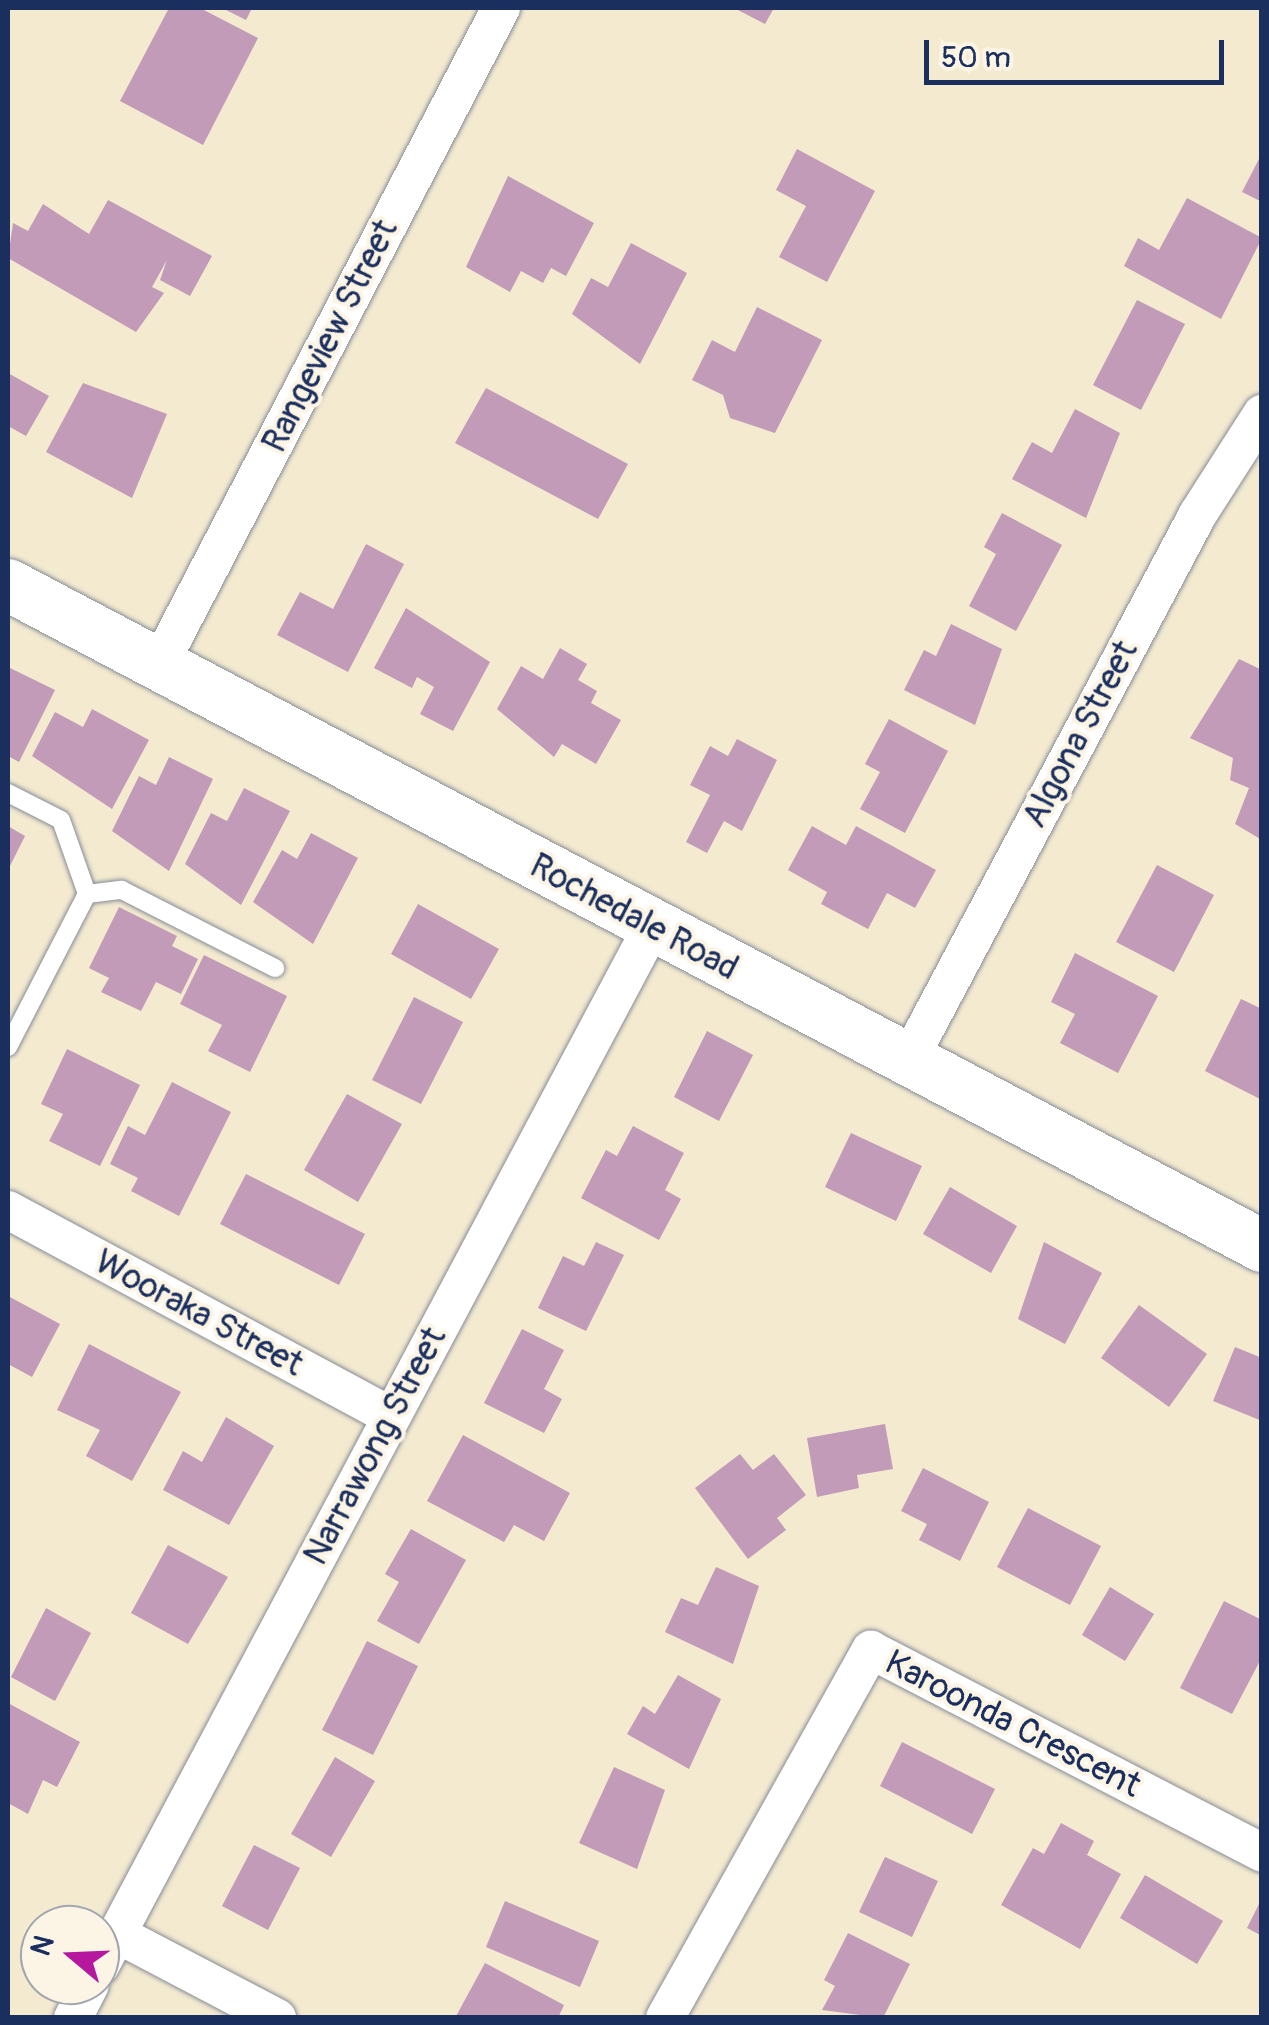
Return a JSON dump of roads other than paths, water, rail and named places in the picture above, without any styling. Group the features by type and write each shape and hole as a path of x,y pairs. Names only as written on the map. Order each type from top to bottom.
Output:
{"main road":[{"name":"Rochedale Road","path":"8,585 1262,1246"}],"street":[{"name":"Rangeview Street","path":"159,665 501,8"},
{"name":"Algona Street","path":"908,1061 1198,514 1262,414"},
{"name":"Narrawong Street","path":"120,1929 652,926"},
{"name":"Wooraka Street","path":"8,1210 391,1416"},
{"name":"Karoonda Crescent","path":"666,2018 871,1650 1262,1853"},
{"path":"120,1954 277,2018"}],"lane":[{"path":"8,793 61,820 87,894 8,1047"},
{"path":"87,894 122,890 275,968"}]}
